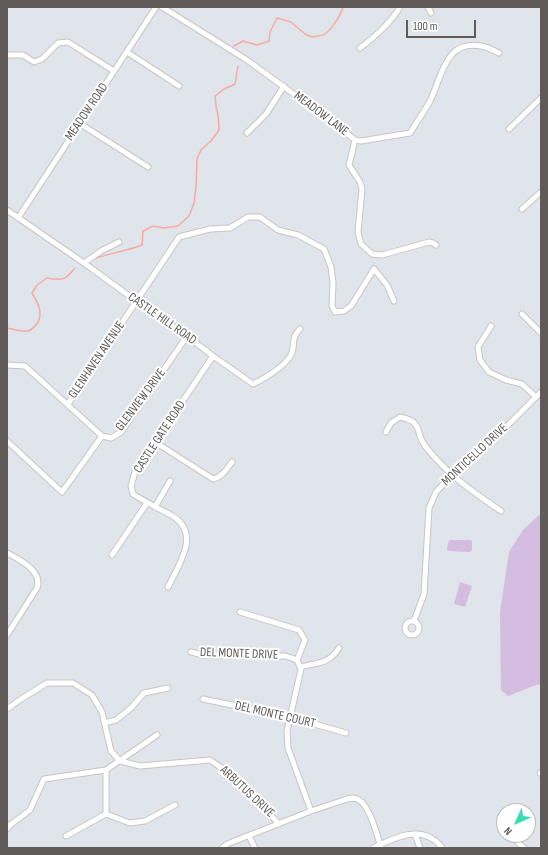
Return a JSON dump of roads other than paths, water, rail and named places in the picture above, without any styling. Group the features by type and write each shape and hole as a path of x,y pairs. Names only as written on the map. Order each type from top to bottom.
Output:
{"street":[{"name":"MEADOW ROAD","path":"18,218 156,7"},
{"name":"MEADOW LANE","path":"162,7 247,60 355,140 361,141 410,133 430,101 446,62 457,50 468,45 483,46 499,52"},
{"path":"360,48 381,32 400,7"},
{"path":"428,7 432,13"},
{"path":"8,55 23,55 34,62 42,59 58,44 68,42 114,71"},
{"path":"127,52 179,86"},
{"path":"247,133 266,114 284,86"},
{"path":"509,129 541,98"},
{"path":"79,123 148,167"},
{"path":"355,140 349,165 360,182 362,189 358,232 361,244 372,254 382,255 429,242 433,242 436,245"},
{"path":"522,209 541,192"},
{"name":"CASTLE HILL ROAD","path":"7,210 253,384 270,375 290,357 294,336 300,329"},
{"name":"GLENHAVEN AVENUE","path":"68,404 179,237 210,229 230,228 248,217 260,217 278,230 298,235 324,249 331,267 333,283 332,306 335,312 344,311 351,306 374,269 387,285 394,301"},
{"path":"84,263 118,242"},
{"path":"522,314 541,333"},
{"path":"491,326 478,347 480,360 489,372 506,380 522,384 536,397"},
{"name":"GLENVIEW DRIVE","path":"7,441 62,492 102,436 111,438 120,432 187,336"},
{"name":"CASTLE GATE ROAD","path":"168,588 183,556 187,543 187,532 182,524 172,516 133,494 131,486 135,472 213,356"},
{"path":"7,365 25,366 102,436"},
{"name":"MONTICELLO DRIVE","path":"414,621 424,594 429,508 436,492 451,476 499,434 541,392"},
{"path":"386,432 391,423 400,417 409,419 417,425 424,446 451,476 501,512"},
{"path":"155,442 213,479 223,474 232,462"},
{"path":"155,507 170,481"},
{"path":"112,555 147,503"},
{"path":"7,553 20,559 33,570 39,582 37,588 7,635"},
{"path":"240,612 299,630 305,640 297,660"},
{"path":"311,811 288,748 287,731 298,685 301,669 300,667 328,660 333,657 339,648"},
{"name":"DEL MONTE DRIVE","path":"191,652 203,655 245,654 260,656 286,656 297,660 300,667"},
{"path":"7,709 47,683 73,684 92,695 102,712 111,751 120,761"},
{"path":"104,723 116,720 131,708 144,693 168,688"},
{"name":"DEL MONTE COURT","path":"203,699 290,717 346,733"},
{"path":"7,829 30,810 44,779 106,770 157,735"},
{"name":"ARBUTUS DRIVE","path":"120,761 140,766 210,760 218,765 251,795 279,824"},
{"path":"106,770 106,814"},
{"path":"222,848 228,844 311,811 347,799 358,799 366,807 380,846"},
{"path":"66,836 106,814 130,823 146,821 175,805"},
{"path":"415,834 420,848"},
{"path":"373,848 406,835 415,834 425,835 434,839 442,848"},
{"path":"249,836 255,848"}],"waterway":[{"path":"234,46 243,41 257,45 269,41 270,32 277,18 291,22 305,34 312,37 324,35 336,22 343,7"},
{"path":"96,258 142,245 143,231 153,226 164,228 178,226 189,216 194,203 197,159 201,150 211,141 219,130 215,96 224,89 235,84 238,66"},
{"path":"7,328 25,331 33,328 40,315 39,306 32,293 37,285 47,278 63,279 75,268"}]}
